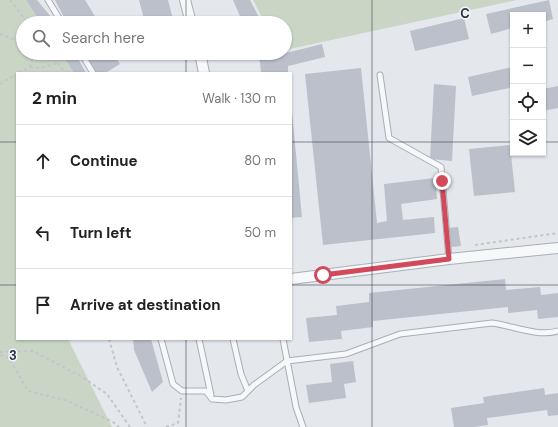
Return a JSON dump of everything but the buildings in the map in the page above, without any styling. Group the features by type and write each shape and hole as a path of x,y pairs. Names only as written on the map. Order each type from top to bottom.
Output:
{"street":[{"path":"184,0 189,16"},
{"path":"201,60 204,72"},
{"path":"292,279 449,259 558,248"}],"lane":[{"path":"48,0 58,16"},
{"path":"85,60 92,72"},
{"path":"380,75 389,138 440,167 449,259"},
{"path":"161,340 173,384 182,392 206,391 212,399 226,400 242,397 254,385 288,362 346,354 400,334 492,323 539,333 558,331"},
{"path":"199,340 212,399"},
{"path":"233,340 241,374 248,391"},
{"path":"283,340 296,407 302,427"}],"path":[{"path":"10,0 23,16"},
{"path":"0,34 16,41"},
{"path":"30,67 32,60"},
{"path":"55,60 64,72"},
{"path":"21,72 30,67 40,68 58,64"},
{"path":"0,84 16,75"},
{"path":"109,340 117,367 147,427"},
{"path":"0,353 33,351 82,377 107,394 130,427"},
{"path":"0,353 9,358 28,391 68,401 113,422 119,427"},
{"path":"166,427 178,423 182,392"}],"green space":[{"path":"0,0 26,0 36,16 16,16 16,60 66,60 73,72 16,72 16,340 69,340 112,427 0,427"},
{"path":"253,0 517,0 292,48 292,16 261,16"}],"route":[{"path":"323,275 449,259 442,181"}]}
